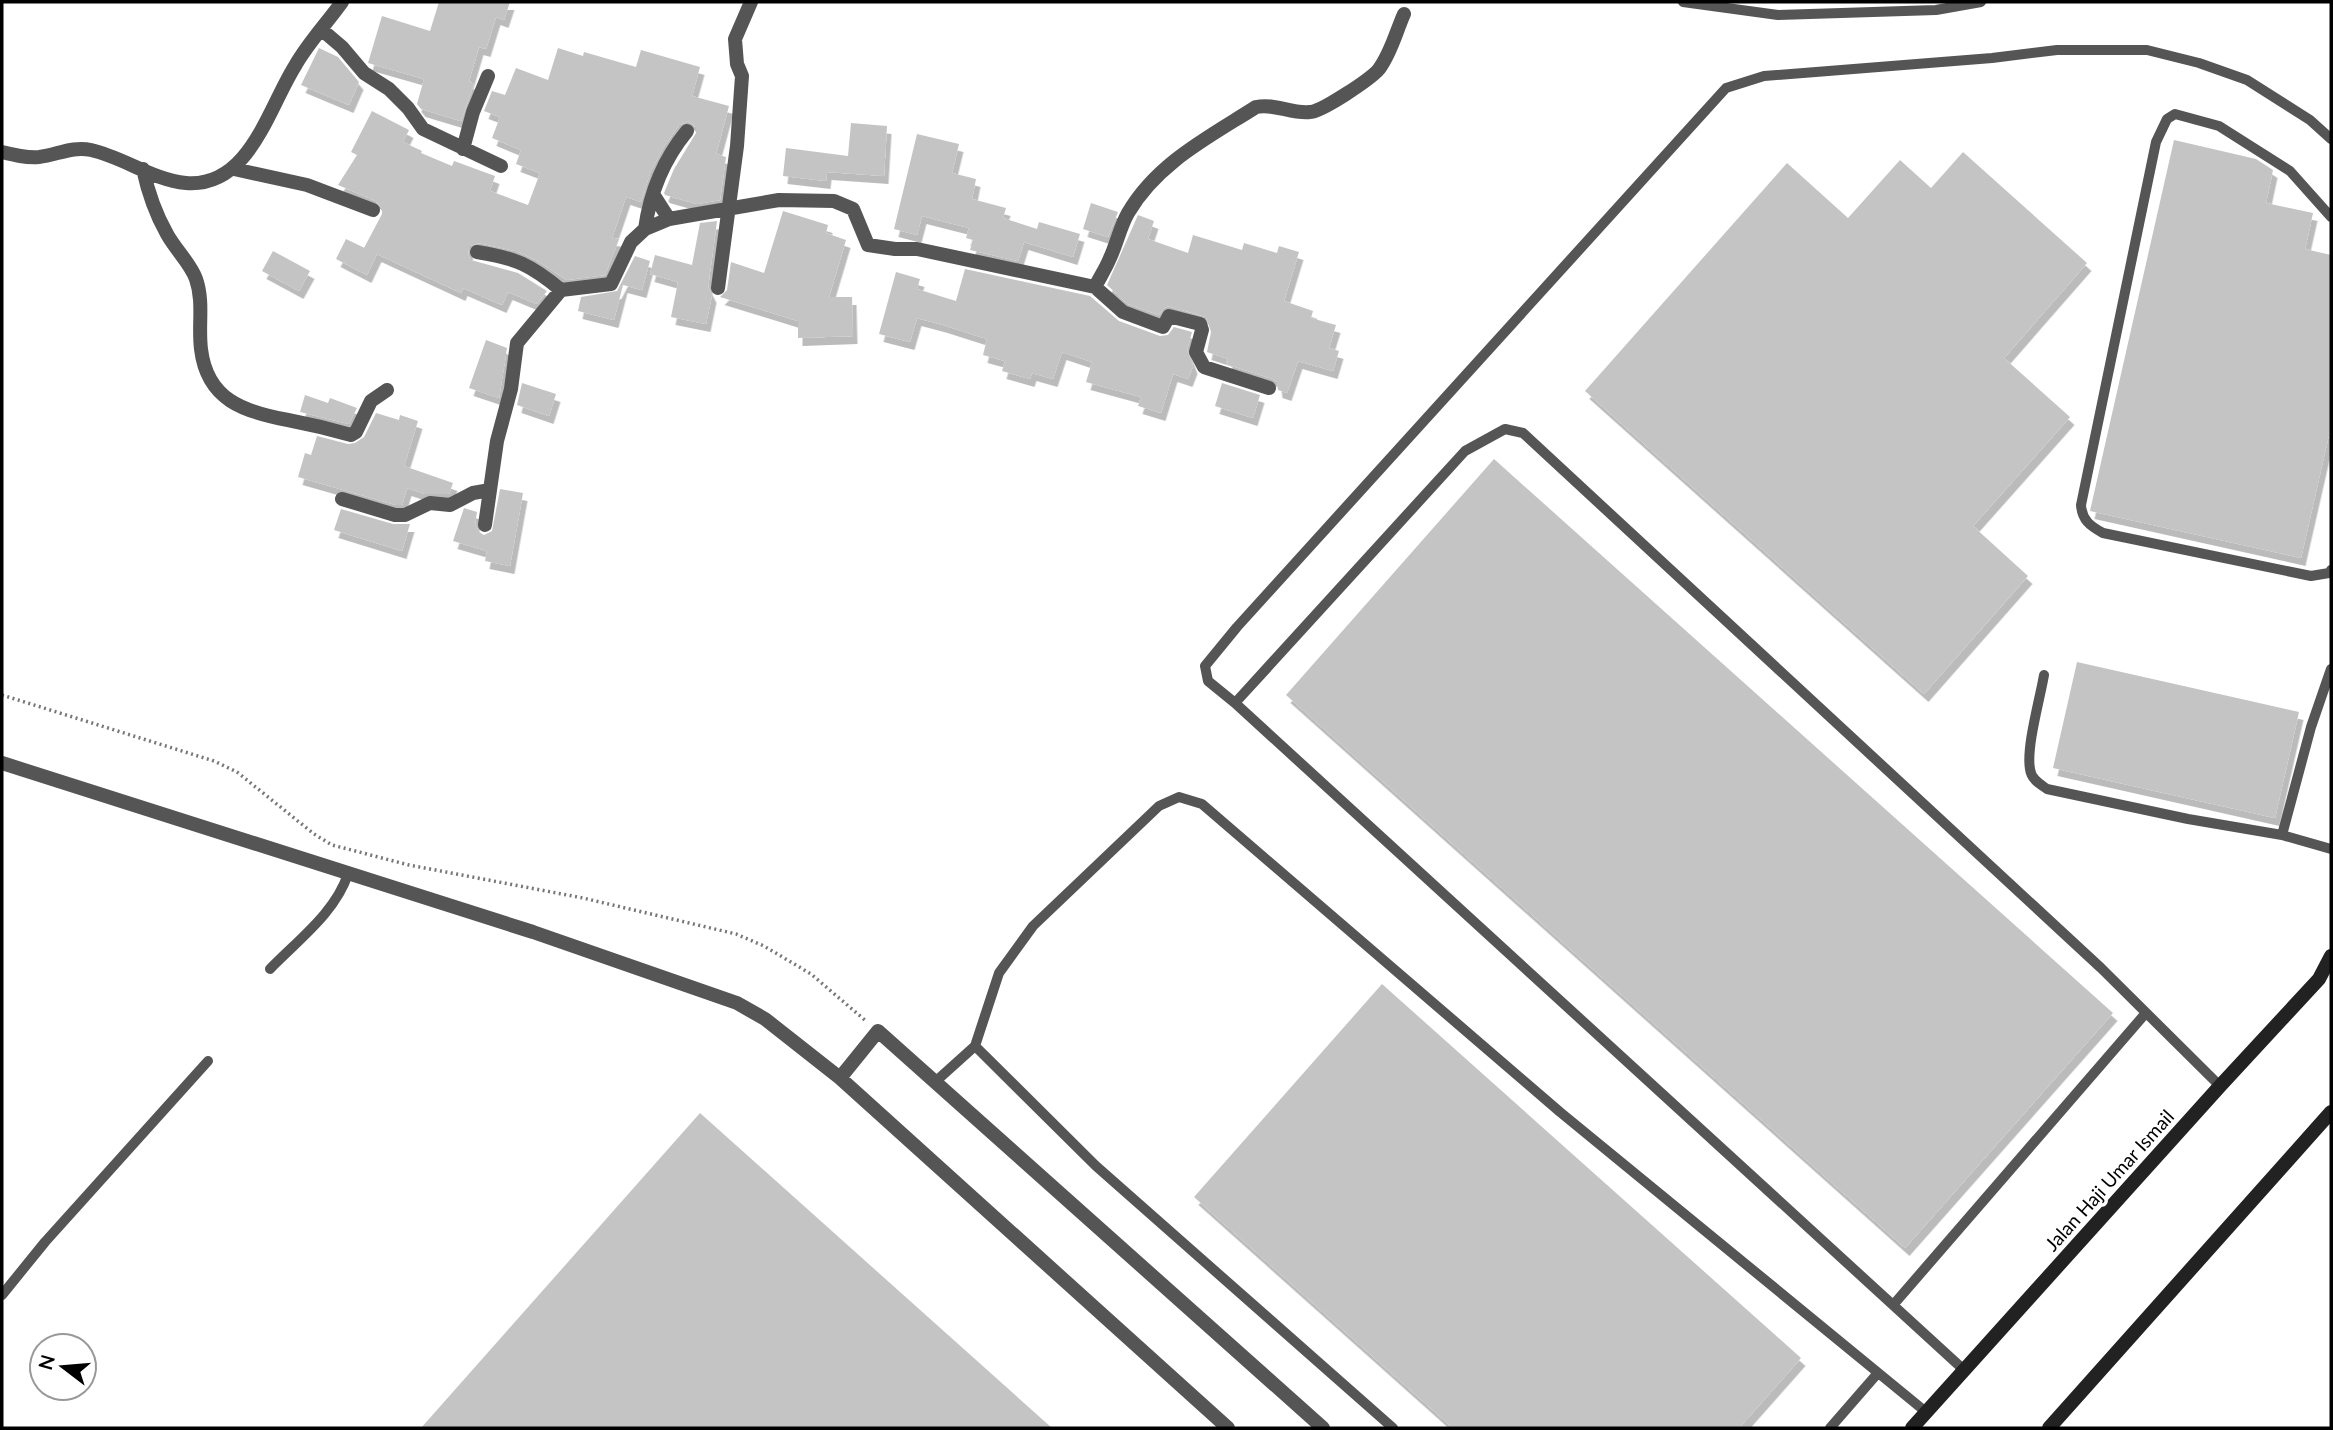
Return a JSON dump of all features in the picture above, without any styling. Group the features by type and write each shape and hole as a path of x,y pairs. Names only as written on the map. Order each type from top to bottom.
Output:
{"main road":[{"name":"Jalan Haji Umar Ismail","path":"1912,1428 2319,979 2331,956"},
{"path":"2049,1428 2331,1112"}],"street":[{"path":"2,152 41,157 78,148 100,152 172,181 203,183 234,169 248,155 281,87 304,49 342,2"},
{"path":"718,288 729,210 742,76 737,64 734,39 751,2"},
{"path":"1095,287 1130,210 1146,187 1168,165 1256,107 1267,105 1304,113 1327,107 1377,71 1404,14"},
{"path":"322,30 342,47 364,73 389,89 408,108 423,129 501,166"},
{"path":"463,149 473,112 488,76"},
{"path":"645,229 662,168 687,131"},
{"path":"142,169 161,224 196,278 204,367 213,384 224,396 261,415 351,435 356,432 371,401 387,390"},
{"path":"234,169 307,185 373,210"},
{"path":"653,194 668,219"},
{"path":"485,525 497,441 511,389 517,344 561,290 611,284 626,251 645,229 668,219 779,200 834,201 853,209 869,245 918,249 1095,287 1123,312 1163,327 1169,316 1200,324 1202,330 1196,352 1204,367 1269,388"},
{"path":"477,252 520,262 536,269 561,290"},
{"path":"342,499 395,515 405,515 430,503 450,505 473,493 490,489"},
{"path":"2,763 533,932 737,1003 765,1019 840,1078 1228,1428"},
{"path":"840,1078 878,1031 1323,1428"}],"lane":[{"path":"1686,2 1778,15 1936,10 1981,2"},
{"path":"1964,1370 1208,681 1205,666 1726,88 1764,76 1992,58 2057,50 2147,50 2247,80 2311,120 2331,139"},
{"path":"2331,216 2290,172 2219,126 2175,114 2168,119 2157,142 2081,505 2084,519 2091,527 2103,533 2311,576 2331,570"},
{"path":"1235,703 1465,451 1505,429 1523,433 2101,968 2220,1086"},
{"path":"2282,835 2311,727 2331,669"},
{"path":"2044,675 2030,770 2035,781 2047,789 2188,819 2282,835 2331,849"},
{"path":"935,1082 975,1046 999,973 1033,926 1158,806 1179,797 1202,804 1560,1112 1926,1412"},
{"path":"270,969 332,905 348,874"},
{"path":"1894,1304 2145,1014"},
{"path":"975,1046 1096,1166 1393,1428"},
{"path":"2,1295 45,1242 208,1061"},
{"path":"1830,1428 1877,1374"}],"path":[{"path":"2,695 197,754 221,764 246,779 314,834 343,849 422,868 583,898 736,934 764,946 811,974 878,1031"}],"building":[{"path":"439,2 510,2 504,20 496,17 486,49 479,47 469,81 474,84 461,121 421,109 417,104 424,79 368,63 382,16 430,31"},
{"path":"319,48 338,57 359,82 349,105 301,85"},
{"path":"558,48 583,56 584,52 636,67 641,50 700,67 692,96 729,106 716,154 726,157 720,200 697,204 664,193 674,169 696,133 696,127 688,121 679,125 663,148 650,173 641,202 626,197 612,238 619,239 605,275 567,280 516,251 479,243 469,246 468,255 471,260 518,273 547,291 537,304 508,292 502,305 463,288 461,293 364,248 382,214 382,208 376,201 338,185 357,155 351,152 372,111 409,130 403,142 422,151 421,153 452,166 454,161 495,176 490,191 528,205 540,173 516,164 521,150 492,138 500,117 484,111 492,91 505,95 516,68 548,80"},
{"path":"851,123 887,126 884,176 827,172 826,181 783,176 786,148 848,156"},
{"path":"917,134 959,144 952,173 976,179 972,199 1006,208 1003,218 1037,229 1039,222 1080,234 1073,257 1024,242 1018,261 970,250 973,240 966,238 969,228 922,216 917,235 894,229"},
{"path":"2174,140 2256,159 2273,170 2266,203 2313,213 2305,249 2331,255 2331,426 2301,558 2090,511"},
{"path":"1963,152 2087,263 2004,358 2070,417 1973,526 2028,576 1924,694 1585,391 1787,163 1848,218 1900,160 1931,188"},
{"path":"1091,203 1118,212 1108,237 1083,229"},
{"path":"783,211 828,225 826,233 846,240 829,297 852,297 853,336 798,338 798,321 720,297 727,290 731,262 764,273"},
{"path":"1138,215 1154,221 1148,239 1188,253 1193,235 1242,250 1244,243 1277,253 1279,246 1299,252 1284,301 1313,311 1311,318 1336,325 1329,348 1339,351 1333,371 1298,361 1287,393 1278,390 1277,382 1273,379 1226,364 1228,359 1207,352 1211,332 1206,317 1168,306 1159,315 1128,304 1107,285"},
{"path":"717,221 708,287 712,295 706,324 671,317 678,282 650,274 655,255 692,265 700,223"},
{"path":"346,239 377,254 367,275 336,259"},
{"path":"273,251 310,271 299,291 262,271"},
{"path":"635,256 650,261 642,290 623,285 614,320 578,311 581,297 617,291"},
{"path":"965,269 1090,296 1119,321 1160,336 1168,335 1174,327 1192,332 1187,350 1193,366 1188,379 1173,374 1161,413 1138,406 1141,397 1086,382 1092,362 1062,352 1053,379 1032,373 1030,379 1002,371 1005,361 983,355 987,339 943,325 917,318 910,342 879,334 896,272 920,279 917,289 956,301"},
{"path":"486,340 507,348 499,398 469,388"},
{"path":"522,383 556,394 549,416 517,405"},
{"path":"1222,383 1260,395 1253,418 1215,406"},
{"path":"305,395 328,403 330,398 357,408 349,424 300,412"},
{"path":"376,413 399,420 400,415 418,421 404,466 453,483 449,494 425,494 407,488 402,505 396,505 298,477 305,453 311,455 317,436 348,444 355,443 364,437"},
{"path":"1494,459 2113,1013 1905,1248 1286,695"},
{"path":"500,489 523,493 510,566 485,561 487,551 453,541 464,508 477,512 475,524 479,532 484,535 492,531"},
{"path":"341,509 393,524 410,524 402,551 334,530"},
{"path":"2077,662 2299,712 2275,818 2053,768"},
{"path":"1382,984 1801,1358 1739,1428 1453,1428 1194,1197"},
{"path":"700,1113 1052,1428 421,1428"}]}
